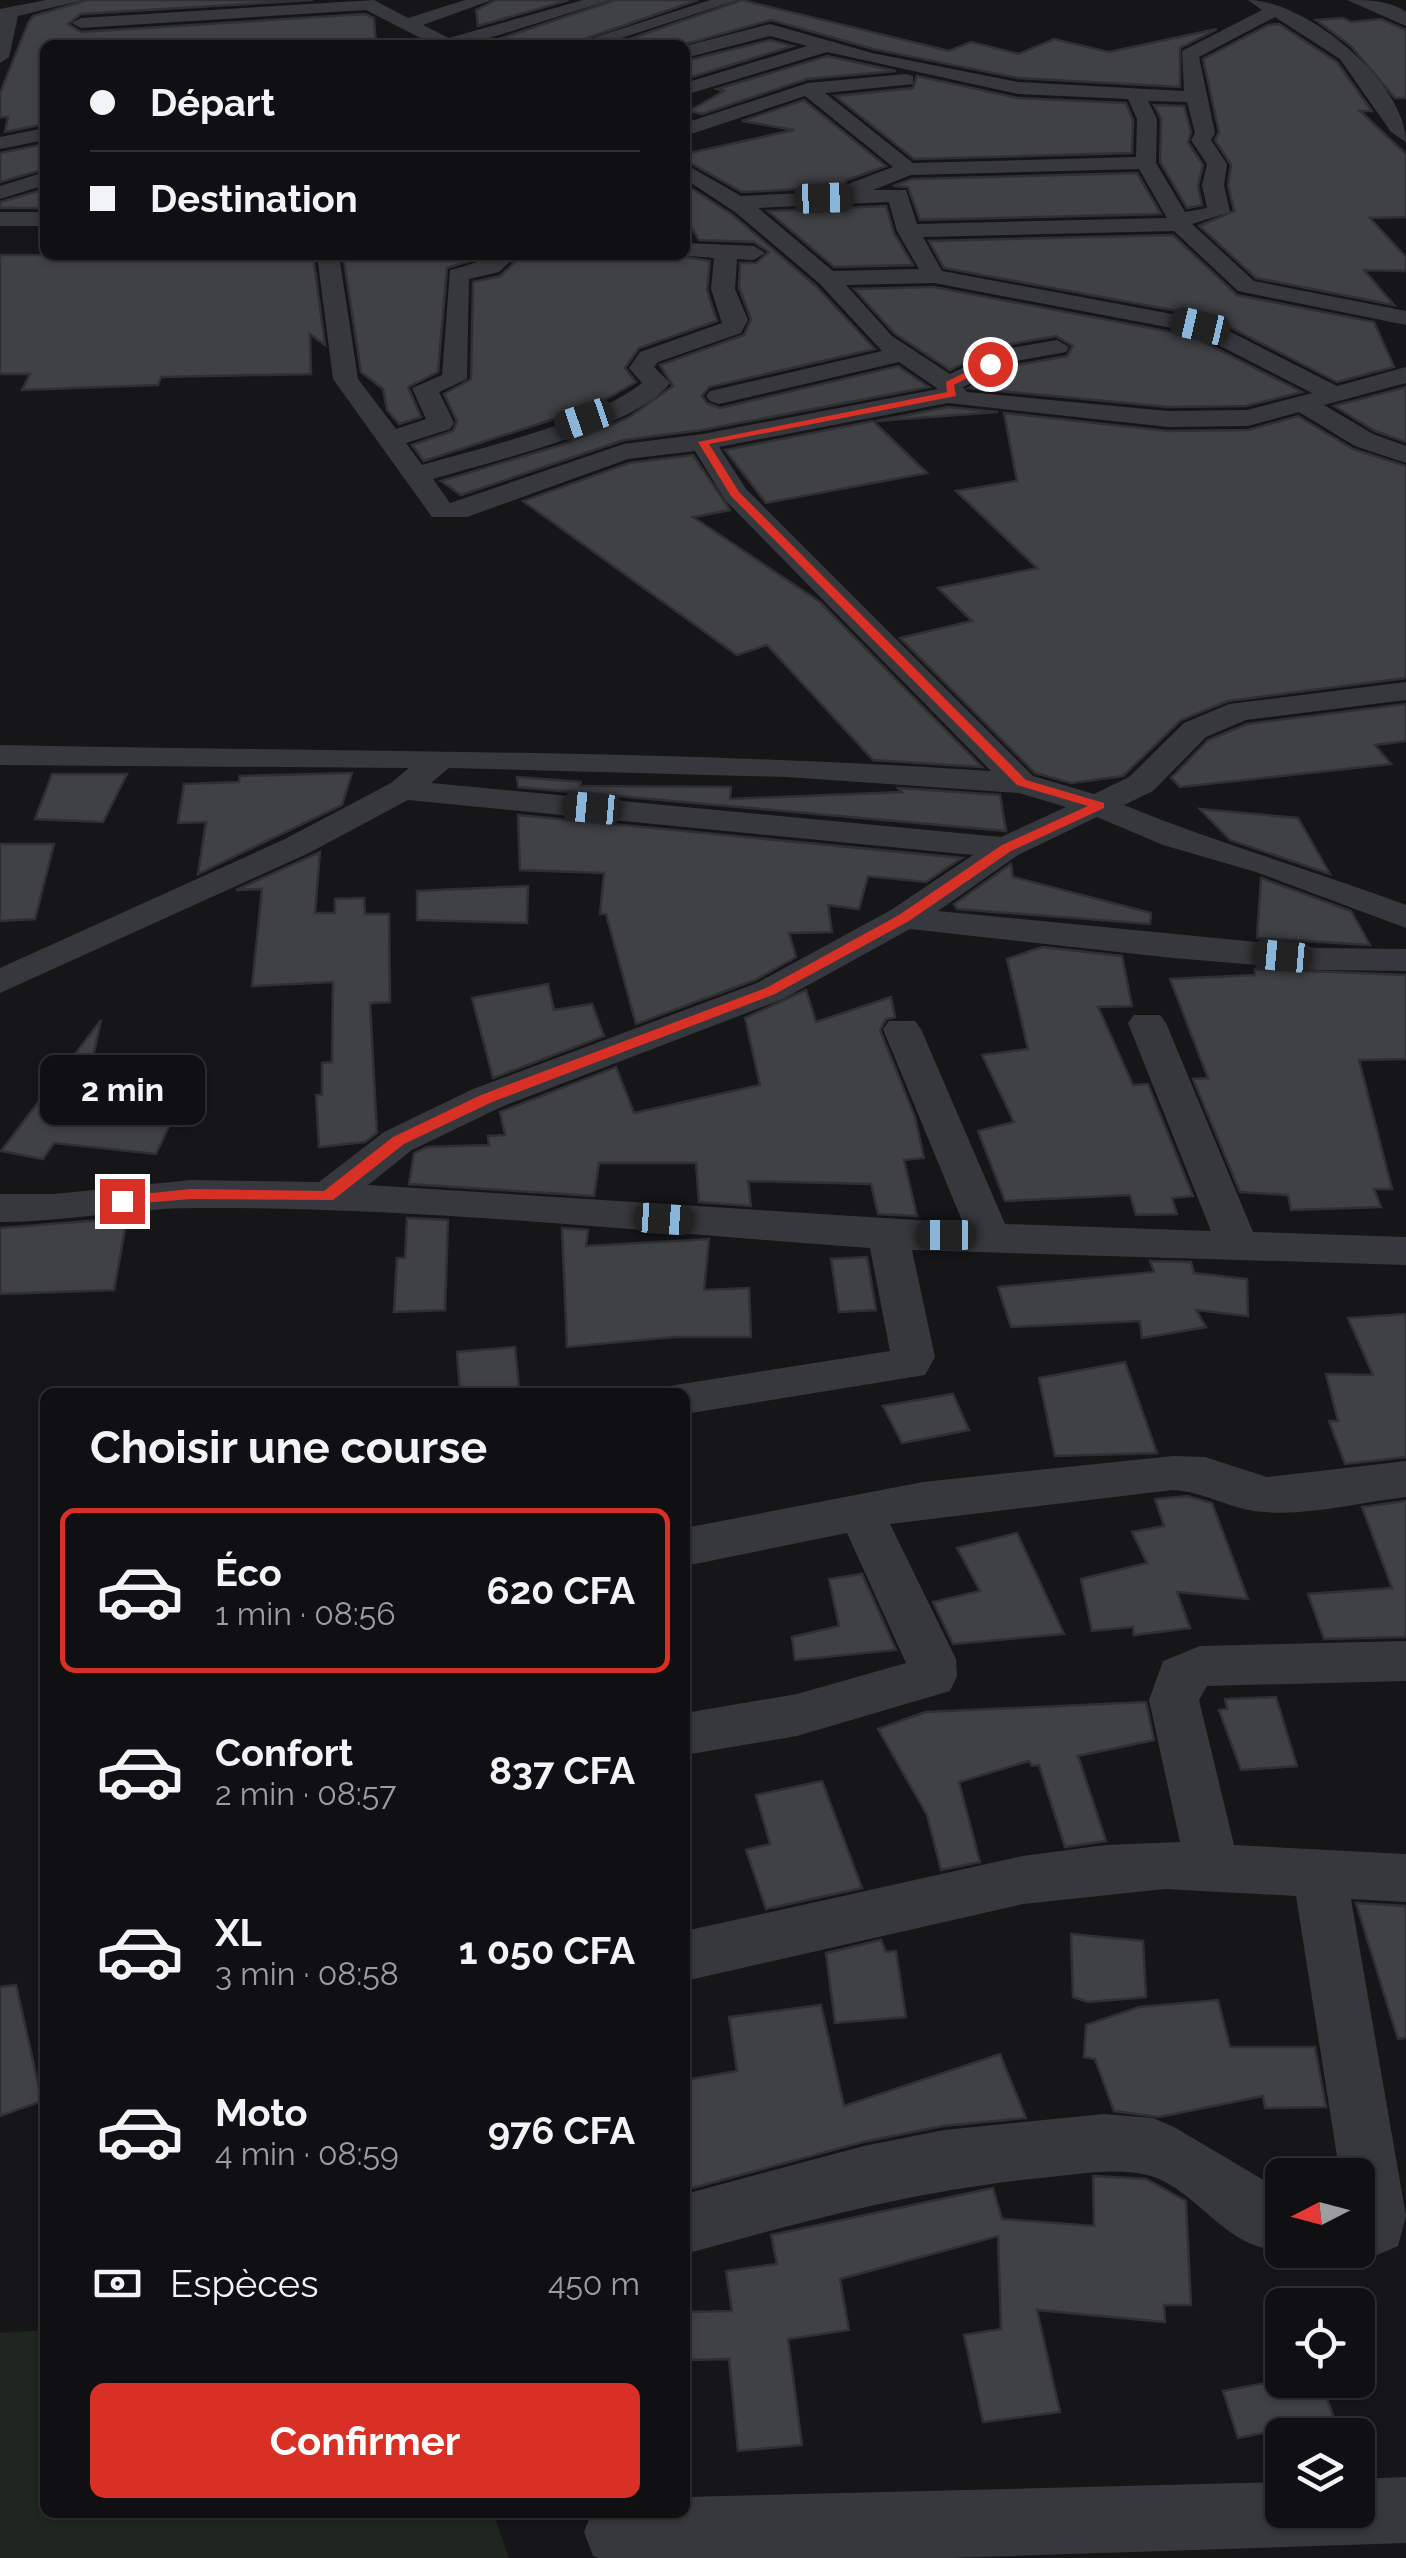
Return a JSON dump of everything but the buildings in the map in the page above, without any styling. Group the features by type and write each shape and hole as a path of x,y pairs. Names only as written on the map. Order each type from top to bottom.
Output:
{"street":[{"path":"407,24 483,0"},
{"path":"465,40 602,0"},
{"path":"597,40 729,0"},
{"path":"1356,0 1393,11 1406,20"},
{"path":"0,58 5,12 64,1 83,10 76,40"},
{"path":"81,23 363,2 438,40"},
{"path":"846,197 861,186 908,169 1146,164 1174,137 1205,133 1195,97 1190,55 1266,5 1343,53 1406,136"},
{"path":"690,51 761,30 1018,88 1195,97"},
{"path":"690,87 824,47"},
{"path":"690,128 808,90 957,76"},
{"path":"1367,86 1406,91"},
{"path":"808,90 908,169"},
{"path":"908,230 1025,219 1180,222 1218,212 1217,164 1147,119 1135,93"},
{"path":"0,142 40,135"},
{"path":"1146,164 1156,192 1180,222 1254,290 1406,318"},
{"path":"690,173 736,202 827,278 860,317 960,399 1168,418 1248,418 1406,375"},
{"path":"0,193 40,180"},
{"path":"1156,192 1215,194"},
{"path":"736,202 928,195"},
{"path":"898,196 908,230 934,276"},
{"path":"0,219 40,220"},
{"path":"690,250 797,256"},
{"path":"415,476 528,442 634,402 657,383 641,368 648,357 732,328 736,320 723,290 726,252"},
{"path":"329,260 346,379 442,511 457,511 624,452 703,442 951,389 1008,355 1057,347"},
{"path":"389,440 441,423 425,388 454,379 458,275 499,260"},
{"path":"827,278 934,276 1200,326 1334,394"},
{"path":"719,396 903,354"},
{"path":"1303,404 1364,440 1406,455"},
{"path":"703,442 735,494 1021,783"},
{"path":"328,1196 416,1132 487,1098 770,991 904,918 1006,848 1142,784 1196,730 1240,711 1406,692"},
{"path":"0,755 441,758 787,767 1021,783 1099,806 1175,838 1268,865 1406,917"},
{"path":"0,982 266,862 403,790 441,758"},
{"path":"403,790 1006,848"},
{"path":"904,918 1318,959 1406,960"},
{"path":"1147,1023 1237,1243"},
{"path":"902,1029 989,1235"},
{"path":"0,1208 54,1208 191,1194 328,1196 888,1234 1406,1251"},
{"path":"690,1397 909,1364 913,1356 888,1234"},
{"path":"690,1546 860,1510 1173,1473 1205,1474 1242,1491 1267,1495 1406,1479"},
{"path":"690,1733 796,1715 932,1676 931,1659 860,1510"},
{"path":"1213,1869 1174,1700 1182,1676 1200,1666 1406,1661"},
{"path":"690,1955 1023,1880 1165,1864 1406,1878"},
{"path":"1318,1872 1338,1966 1380,2226"},
{"path":"690,2223 864,2174 928,2162 1104,2143 1153,2147 1265,2218"},
{"path":"617,2532 1167,2520 1406,2510"}],"shaded area":[{"path":"40,2330 40,2518 495,2518 509,2558 0,2558 0,2333"}],"route":[{"path":"122,1201 191,1194 328,1196 398,1140 487,1098 770,991 904,918 1006,848 1099,806 1021,783 735,494 703,442 952,394 949,384 990,364"}]}
